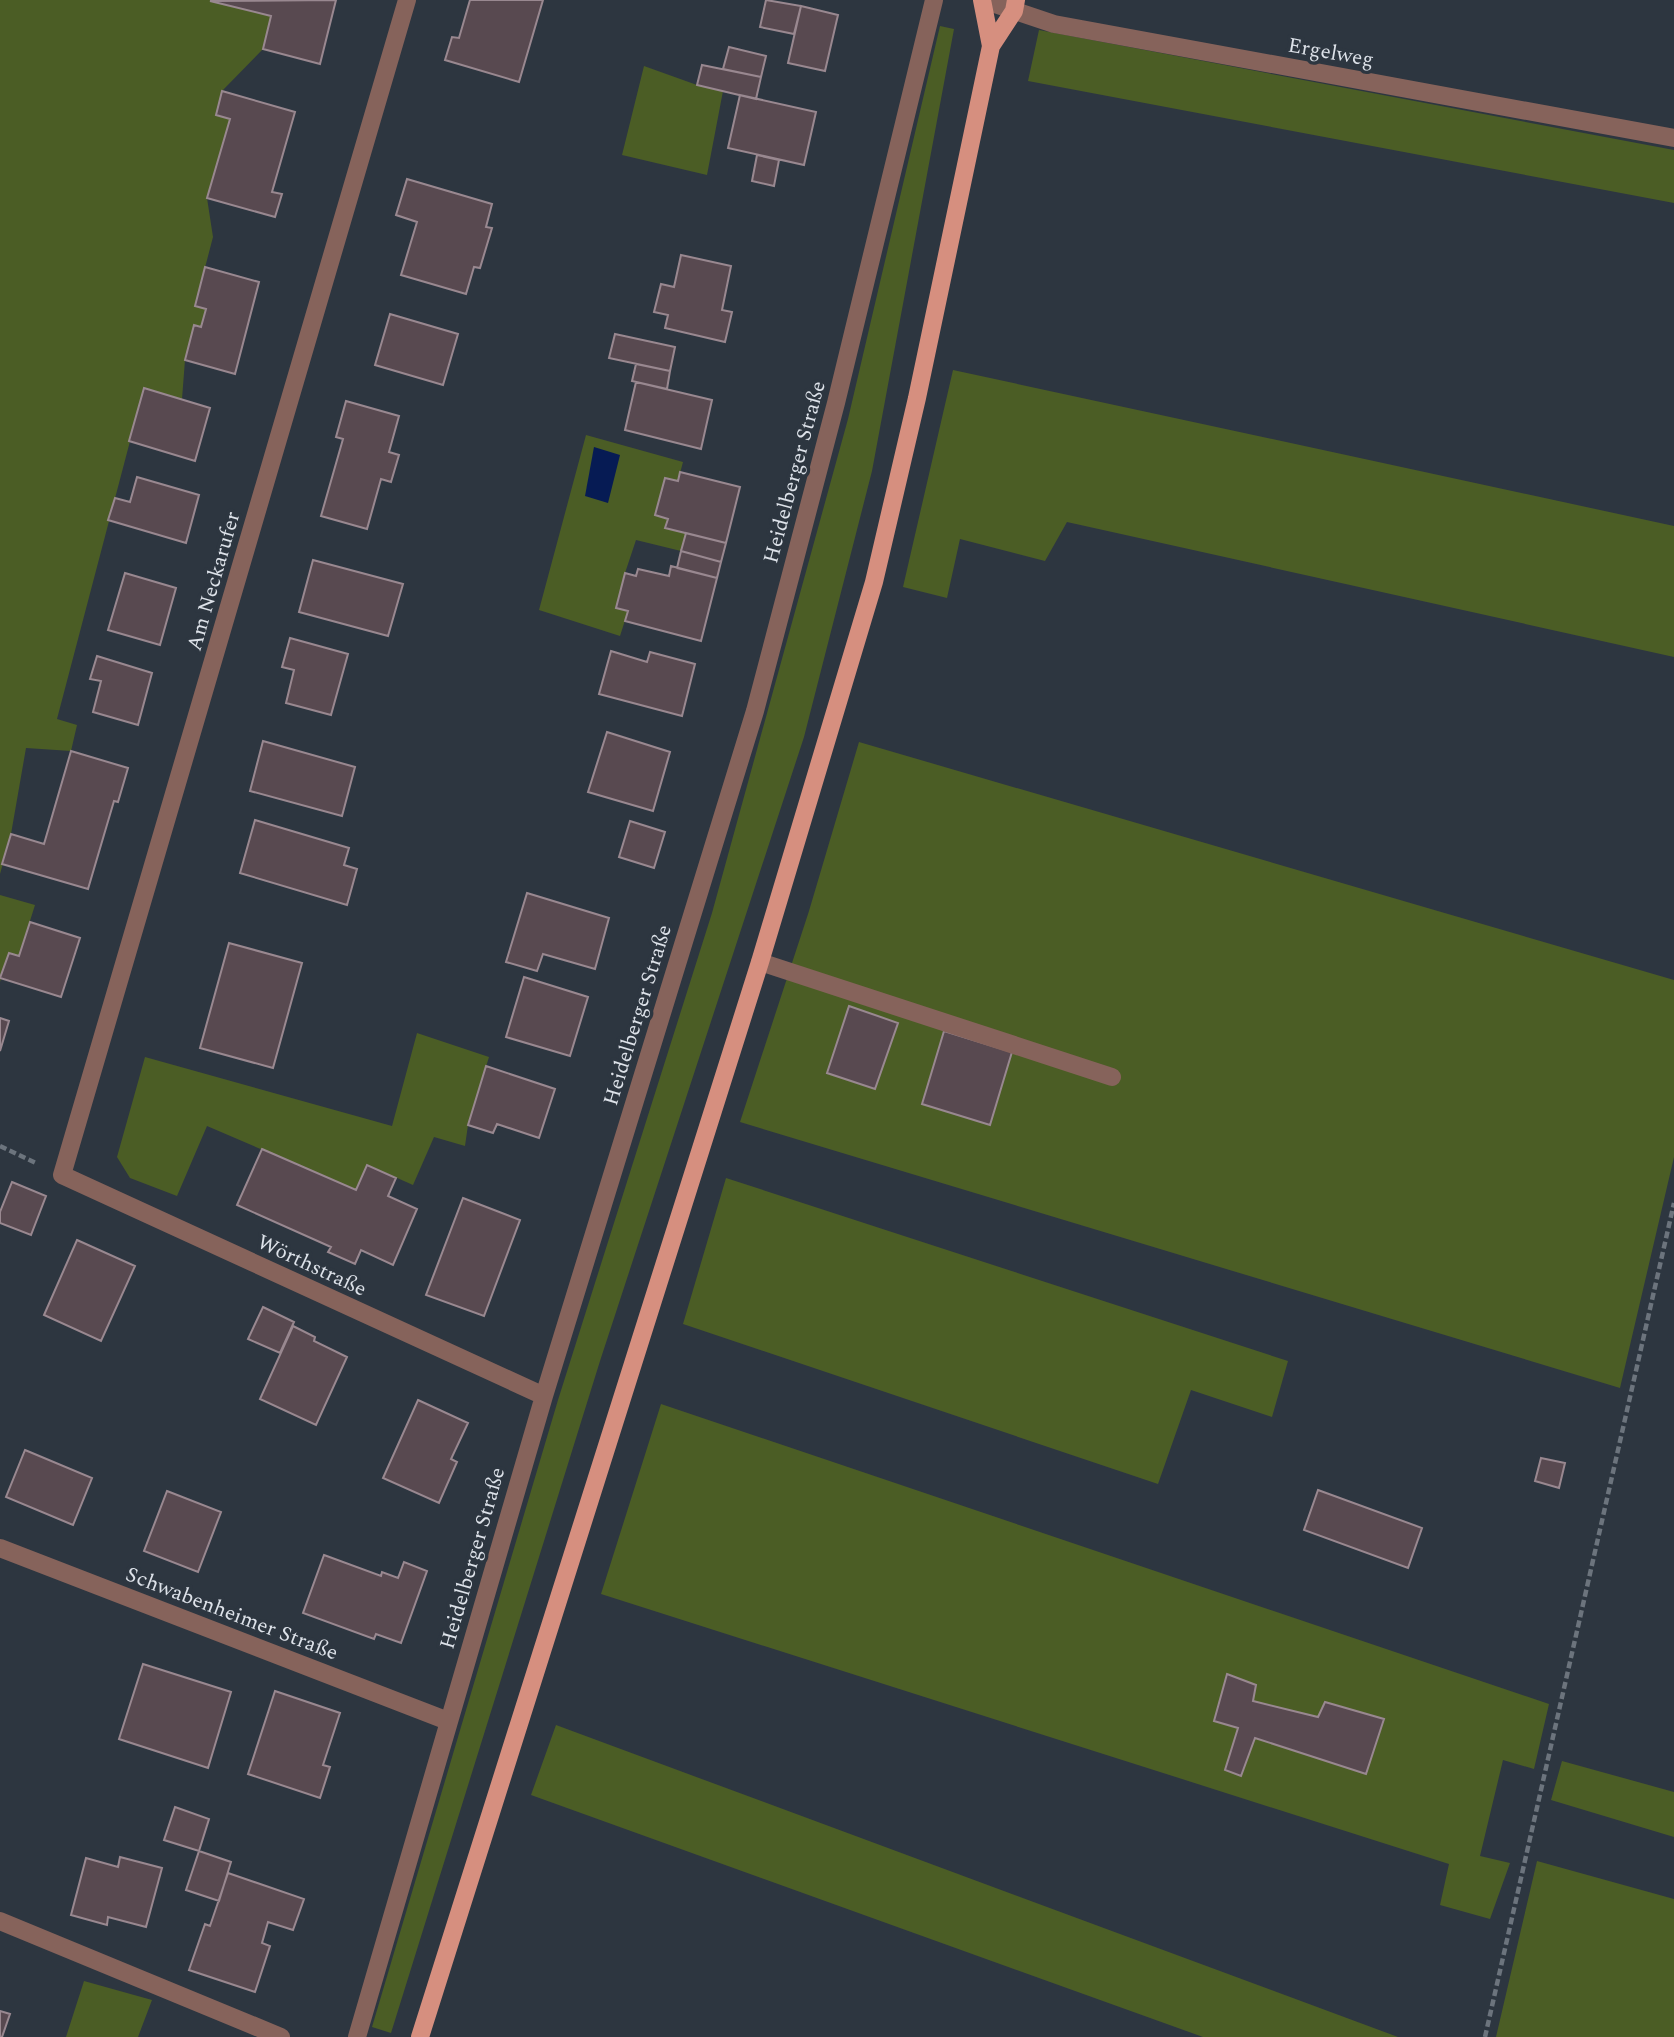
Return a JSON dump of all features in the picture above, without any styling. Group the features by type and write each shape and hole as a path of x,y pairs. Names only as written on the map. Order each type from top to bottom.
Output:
{"main road":[{"path":"983,0 991,46"},
{"path":"421,2037 760,962 874,582 920,384 991,46 1015,5"}],"street":[{"name":"Am Neckarufer","path":"62,1175 407,0"},
{"name":"Heidelberger Straße","path":"357,2037 544,1396 755,711 836,403 934,0"},
{"name":"Ergelweg","path":"983,0 1015,5 1054,24 1674,138"},
{"path":"760,962 1112,1077"},
{"name":"Wörthstraße","path":"62,1175 544,1396"},
{"name":"Schwabenheimer Straße","path":"0,1548 448,1721"},
{"path":"0,1921 281,2037"}],"path":[{"path":"0,1146 62,1175"},
{"path":"1485,2037 1674,1203"}],"green space":[{"path":"0,0 210,0 271,16 263,49 222,91 230,119 207,198 213,237 195,306 206,309 201,327 194,326 185,360 182,399 144,388 57,719 77,725 71,751 26,748 11,834 0,874"},
{"path":"940,26 954,29 872,471 804,737 600,1361 391,2033 372,2027 558,1400 712,913 848,419"},
{"path":"1039,30 1674,150 1674,203 1028,81"},
{"path":"644,66 697,85 723,91 707,175 622,155"},
{"path":"953,370 1674,526 1674,657 1067,522 1045,561 960,539 947,598 903,587"},
{"path":"586,435 683,462 678,481 665,478 656,515 668,519 666,528 686,533 681,551 636,540 616,608 628,611 620,636 539,610"},
{"path":"859,742 1674,980 1674,1157 1620,1388 740,1122 809,911"},
{"path":"0,895 35,905 19,956 9,954 0,982"},
{"path":"417,1033 489,1057 468,1125 465,1146 434,1137 413,1185 368,1165 356,1190 207,1126 177,1196 130,1178 117,1157 145,1057 392,1126"},
{"path":"726,1178 1288,1361 1272,1417 1191,1390 1158,1484 683,1324"},
{"path":"661,1404 1549,1704 1534,1769 1503,1760 1480,1856 1510,1863 1490,1919 1440,1905 1449,1864 601,1594"},
{"path":"556,1725 1398,2037 1203,2037 531,1795"},
{"path":"1562,1761 1674,1792 1674,1837 1551,1800"},
{"path":"1537,1861 1674,1899 1674,2037 1496,2037"},
{"path":"84,1981 152,2000 138,2037 66,2037"}],"shaded area":[{"path":"594,447 620,455 608,503 585,496"}],"building":[{"path":"336,0 320,64 263,49 271,16 210,1"},
{"path":"470,0 543,0 519,82 445,60 452,37 459,38"},
{"path":"766,0 801,6 794,34 760,27"},
{"path":"801,6 838,15 825,71 788,63"},
{"path":"729,47 766,56 761,77 723,69"},
{"path":"702,65 761,77 756,99 697,85"},
{"path":"222,91 295,112 272,192 282,194 275,217 207,198 230,119 216,115"},
{"path":"740,95 816,112 804,165 728,148"},
{"path":"757,155 779,160 774,186 752,181"},
{"path":"407,179 492,204 486,227 492,228 480,268 474,267 466,294 401,275 417,222 396,215"},
{"path":"681,255 731,266 722,310 732,312 725,342 665,328 668,315 654,312 661,284 674,287"},
{"path":"205,267 259,282 235,374 185,360 194,325 201,327 206,309 195,306"},
{"path":"390,314 458,334 443,385 375,365"},
{"path":"615,334 675,347 670,371 609,358"},
{"path":"636,364 670,371 667,389 632,381"},
{"path":"636,382 712,400 701,449 625,430"},
{"path":"144,388 210,408 195,461 129,441"},
{"path":"346,401 399,416 389,452 399,455 391,482 381,479 367,529 321,516 343,439 336,437"},
{"path":"680,472 740,487 726,543 665,528 668,519 655,515 665,478 678,481"},
{"path":"137,477 199,495 186,543 108,520 115,498 130,502"},
{"path":"686,533 726,543 721,562 681,551"},
{"path":"681,551 721,562 717,578 677,568"},
{"path":"313,560 403,584 388,636 299,612"},
{"path":"671,566 717,578 701,641 625,621 628,611 616,608 625,573 636,576 638,569 669,576"},
{"path":"125,573 176,588 160,645 108,630"},
{"path":"290,638 348,654 331,715 286,703 294,670 282,667"},
{"path":"611,651 647,662 650,652 695,664 682,716 599,694"},
{"path":"97,656 152,673 138,725 93,712 101,681 90,679"},
{"path":"607,732 670,752 653,811 588,792"},
{"path":"263,741 355,767 342,816 250,791"},
{"path":"71,751 128,768 118,802 114,801 88,889 2,864 11,834 44,844"},
{"path":"255,820 349,848 344,865 357,869 347,905 240,873"},
{"path":"630,821 665,832 654,868 619,857"},
{"path":"527,893 609,918 595,969 543,954 537,971 506,962"},
{"path":"30,922 80,938 61,997 0,978 9,953 19,956"},
{"path":"229,943 302,963 273,1068 200,1048"},
{"path":"524,977 588,997 570,1056 506,1037"},
{"path":"849,1006 898,1023 875,1089 827,1073"},
{"path":"0,1018 9,1021 0,1051"},
{"path":"944,1031 1012,1052 990,1125 922,1104"},
{"path":"486,1066 555,1089 539,1138 497,1124 493,1133 468,1125"},
{"path":"262,1149 356,1190 367,1165 396,1178 388,1196 417,1209 393,1265 361,1250 355,1264 328,1252 331,1247 237,1205"},
{"path":"12,1182 46,1196 31,1235 0,1223 0,1212"},
{"path":"463,1198 520,1220 484,1316 426,1295"},
{"path":"77,1240 135,1266 101,1341 44,1315"},
{"path":"263,1307 294,1322 280,1353 248,1339"},
{"path":"293,1326 315,1337 314,1341 347,1357 316,1425 260,1399"},
{"path":"418,1400 468,1423 451,1459 457,1462 439,1503 383,1478"},
{"path":"25,1450 92,1478 73,1525 6,1497"},
{"path":"1541,1458 1565,1463 1559,1488 1535,1481"},
{"path":"1318,1490 1422,1528 1408,1568 1304,1530"},
{"path":"167,1491 221,1512 198,1572 144,1551"},
{"path":"324,1555 381,1576 382,1572 398,1578 404,1562 427,1571 401,1643 376,1634 374,1639 303,1613"},
{"path":"143,1664 231,1692 208,1768 119,1739"},
{"path":"1227,1674 1256,1685 1253,1701 1318,1717 1325,1702 1384,1719 1366,1774 1255,1738 1241,1776 1225,1770 1238,1728 1214,1721"},
{"path":"275,1691 340,1713 323,1765 330,1767 320,1798 248,1774"},
{"path":"175,1807 209,1819 199,1851 164,1840"},
{"path":"199,1851 231,1862 219,1901 186,1890"},
{"path":"120,1857 162,1868 146,1927 108,1917 107,1925 71,1915 86,1858 118,1867"},
{"path":"228,1873 304,1899 293,1930 268,1922 262,1943 270,1946 255,1992 189,1970 205,1924 210,1926"},
{"path":"0,2011 10,2014 2,2037 0,2037"}]}
